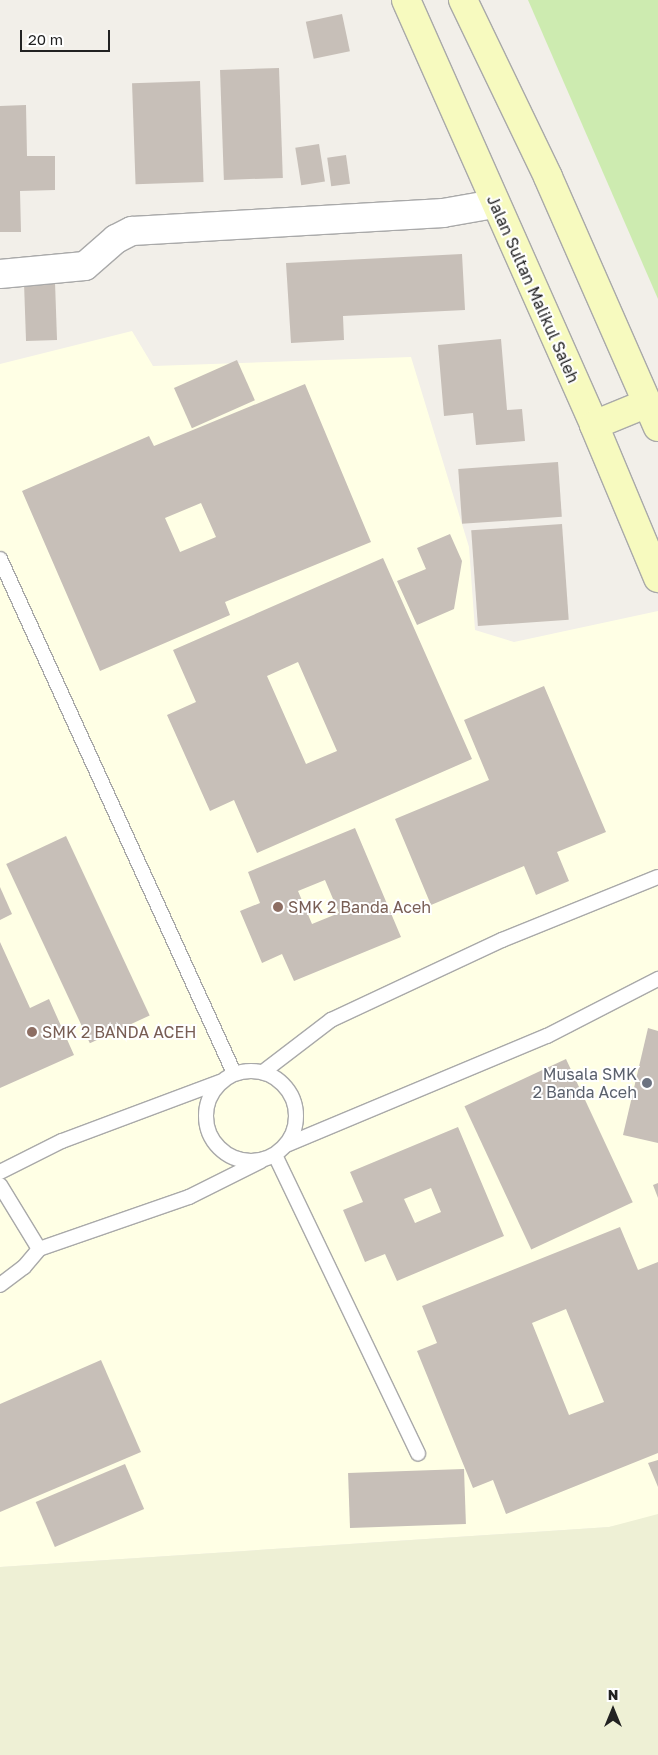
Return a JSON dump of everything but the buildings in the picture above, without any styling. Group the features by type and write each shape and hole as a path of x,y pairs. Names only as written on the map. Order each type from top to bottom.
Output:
{"main road":[{"name":"Jalan Sultan Malikul Saleh","path":"406,0 494,204 594,425 658,578"},
{"path":"463,0 548,177 653,415 594,425"}],"street":[{"path":"0,274 85,266 116,239 132,230 443,213 494,204"}],"lane":[{"path":"0,559 234,1074"},
{"path":"0,1172 62,1141 221,1081 234,1074 264,1072 331,1020 502,940 658,877"},
{"path":"0,1285 24,1267 39,1249 190,1197 275,1155 286,1145 547,1036 658,979"},
{"path":"264,1072 288,1089 294,1102 297,1117 286,1145"},
{"path":"221,1081 211,1093 205,1107 209,1137 231,1158 246,1162 261,1161"},
{"path":"275,1155 418,1454"},
{"path":"0,1185 39,1249"}],"shaded area":[{"path":"132,331 153,366 411,357 469,547 475,630 514,642 658,611 658,1517 609,1527 0,1567 0,364"},
{"path":"658,1514 658,1755 0,1755 0,1567 609,1527"}],"green space":[{"path":"528,0 658,0 658,299"}],"place":[{"name":"SMK 2 Banda Aceh","path":"278,907"},
{"name":"SMK 2 BANDA ACEH","path":"32,1032"},
{"name":"Musala SMK 2 Banda Aceh","path":"647,1083"}]}
